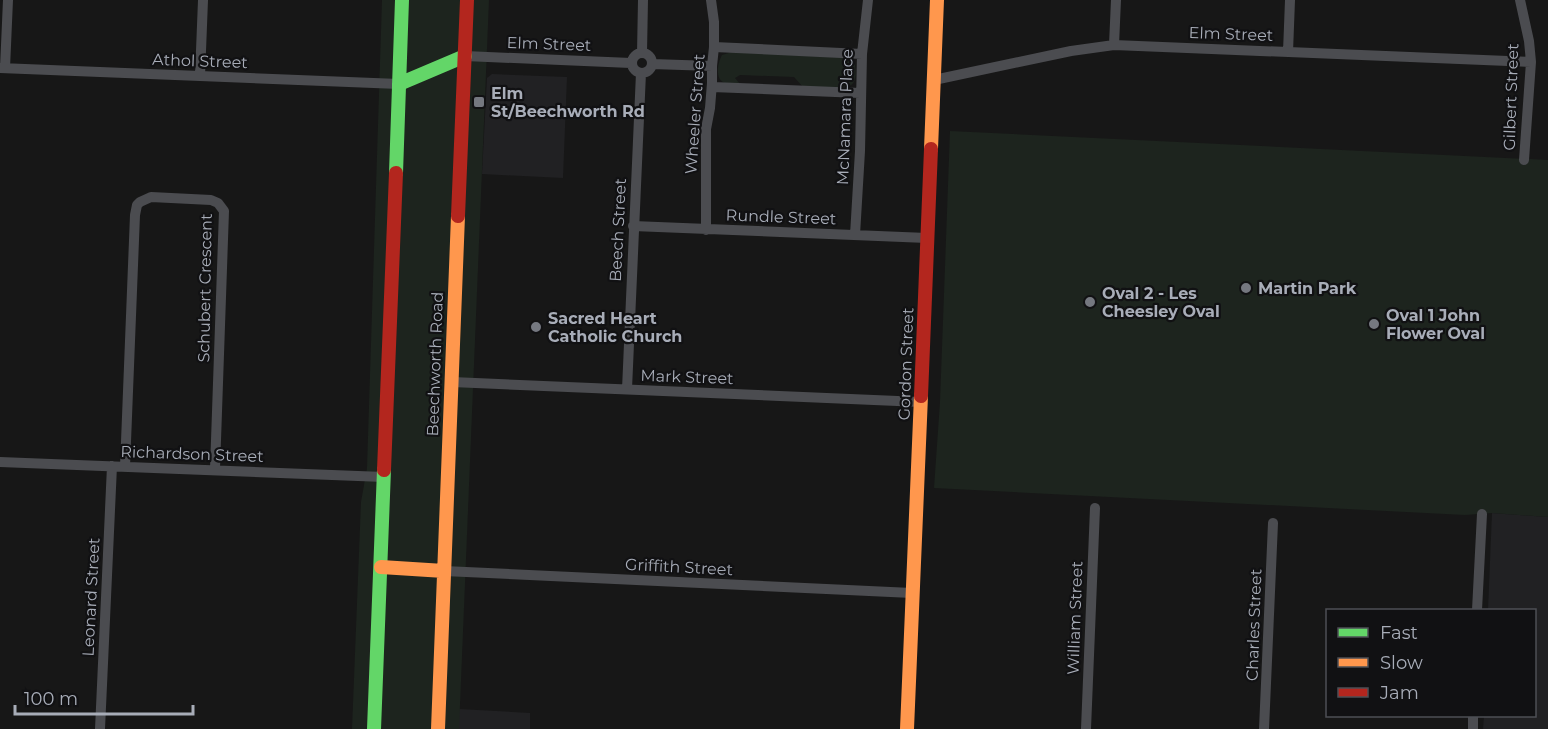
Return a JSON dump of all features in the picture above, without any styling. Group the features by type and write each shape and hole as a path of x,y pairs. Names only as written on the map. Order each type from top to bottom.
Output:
{"main road":[{"path":"374,729 402,0"},
{"name":"Beechworth Road","path":"438,729 467,0"},
{"name":"Gordon Street","path":"907,729 937,0"},
{"path":"399,84 465,56"},
{"path":"381,567 444,571"}],"street":[{"path":"2,68 8,0"},
{"path":"200,76 203,0"},
{"path":"642,53 644,0"},
{"name":"Wheeler Street","path":"706,230 706,135 714,47 711,0"},
{"name":"McNamara Place","path":"855,235 862,54 868,0"},
{"path":"1114,45 1116,0"},
{"path":"1288,52 1290,0"},
{"name":"Gilbert Street","path":"1520,0 1531,62 1524,160"},
{"name":"Elm Street","path":"934,80 1071,51 1114,45 1531,62"},
{"path":"714,47 862,54"},
{"path":"642,53 649,56 652,64 647,71 641,73 634,69 631,63 634,56 642,53"},
{"name":"Elm Street","path":"465,56 631,63"},
{"path":"652,64 711,66"},
{"name":"Athol Street","path":"2,68 399,84"},
{"name":"Beech Street","path":"627,389 641,73"},
{"path":"712,87 860,93"},
{"name":"Schubert Crescent","path":"125,467 135,216 140,201 151,196 211,200 218,203 224,211 215,470"},
{"name":"Rundle Street","path":"633,226 927,238"},
{"name":"Mark Street","path":"452,381 921,402"},
{"name":"Richardson Street","path":"0,462 384,477"},
{"name":"Leonard Street","path":"100,729 112,466"},
{"name":"William Street","path":"1086,729 1095,508"},
{"path":"1477,609 1482,514"},
{"name":"Charles Street","path":"1264,729 1273,523"},
{"name":"Griffith Street","path":"444,571 912,593"}],"shaded area":[{"path":"382,0 489,0 459,729 352,729 361,502 367,468"},
{"path":"732,52 849,58 855,65 855,78 848,87 803,87 794,77 740,75 735,78 740,84 725,83 719,78 718,66 722,55"},
{"path":"492,74 567,77 563,178 482,174 487,78"},
{"name":"Martin Park","path":"950,131 1548,160 1548,517 1492,513 1465,515 934,488 940,402"},
{"path":"1492,513 1548,517 1548,729 1483,729 1484,717 1536,717 1536,609 1488,609"},
{"path":"459,709 530,713 530,729 459,729"}],"traffic: fast":[{"path":"396,173 402,0"},
{"path":"399,84 465,56"},
{"path":"374,729 384,470"}],"traffic: slow":[{"path":"931,149 937,0"},
{"path":"438,729 458,216"},
{"path":"907,729 921,396"},
{"path":"381,567 444,571"}],"traffic: jam":[{"path":"458,216 467,0"},
{"path":"921,396 931,149"},
{"path":"384,470 396,173"}],"place":[{"name":"Elm St/Beechworth Rd","path":"479,102"},
{"name":"Martin Park","path":"1246,288"},
{"name":"Oval 2 - Les Cheesley Oval","path":"1090,302"},
{"name":"Oval 1 John Flower Oval","path":"1374,324"},
{"name":"Sacred Heart Catholic Church","path":"536,327"}]}
